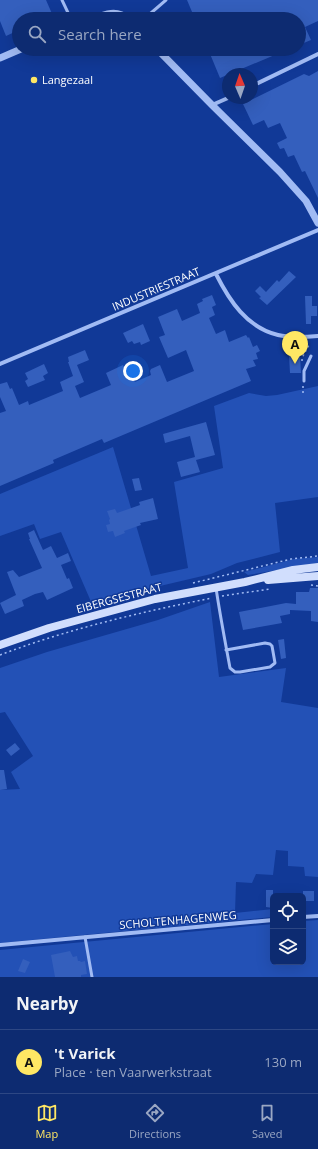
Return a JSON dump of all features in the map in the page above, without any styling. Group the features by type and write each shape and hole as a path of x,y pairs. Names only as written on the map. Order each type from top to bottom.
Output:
{"main road":[{"name":"EIBERGSESTRAAT","path":"0,645 49,628 127,606 246,582 292,570 318,567"},
{"name":"EIBERGSESTRAAT","path":"246,582 318,576"}],"street":[{"path":"0,58 12,53"},
{"path":"258,83 318,54"},
{"path":"165,56 280,172 306,202 318,223"},
{"path":"212,105 222,101"},
{"name":"INDUSTRIESTRAAT","path":"0,364 318,230"},
{"path":"216,274 224,290 241,312 250,322 263,330 278,335 318,336"},
{"path":"306,917 318,916"},
{"name":"SCHOLTENHAGENWEG","path":"0,946 270,920"}],"lane":[{"path":"62,0 68,12"},
{"path":"152,12 166,0"},
{"path":"304,381 304,371 311,356"},
{"path":"216,588 226,650 230,668 235,672 270,667 275,663 272,646 270,644 265,643 226,650"},
{"path":"85,937 92,977"}],"path":[{"path":"303,396 302,382 304,381"},
{"path":"306,585 318,586"},
{"path":"0,655 109,621 157,609 217,597 270,589"}],"shaded area":[{"path":"318,386 318,497 275,503 280,552 237,563 211,574 126,594 92,604 61,532 40,539 34,524 0,536 0,494 113,447 151,576 188,568 174,482 223,468 214,406 249,393 266,396 277,395"},
{"path":"318,557 318,563 248,575 244,572 294,559"},
{"path":"210,602 219,677 286,668 281,702 318,708 318,877 305,876 304,867 288,866 288,851 276,850 273,875 256,874 252,883 236,882 235,913 270,909 270,917 0,943 0,790 20,789 11,772 33,756 5,712 0,713 0,668 47,652 158,620"},
{"path":"318,920 318,977 0,977 0,950 270,924 270,965 306,965 306,921"}],"building":[{"path":"0,0 46,0 51,12 12,12 12,33 6,36 0,21"},
{"path":"187,0 318,0 318,21 306,27 306,12 192,12"},
{"path":"306,29 311,40 306,42"},
{"path":"211,56 272,56 244,68 222,68 222,77 220,78"},
{"path":"318,71 318,198 305,171 302,172 294,155 288,157 284,148 280,149 277,143 287,138 280,123 268,128 264,120 253,125 243,104 258,104 258,97 304,74 309,76"},
{"path":"289,271 296,277 267,305 259,298 261,297 255,291 260,286 266,292 277,280 279,282"},
{"path":"212,295 216,305 212,307 215,315 209,318 216,334 225,330 229,342 246,335 248,338 249,337 253,347 257,345 260,351 256,353 258,359 253,360 256,366 246,369 251,381 104,443 102,439 53,460 54,463 0,486 0,413 6,411 0,397 0,384 7,382 10,389 12,388 19,405 28,401 29,405 63,391 60,382 73,376 68,362 68,357 85,350 89,360 77,365 84,382 75,386 80,398 111,385 106,373 123,365 130,380 133,379 135,382 151,375 151,369 160,365 167,382 194,371 186,350 168,358 159,337 165,335 158,317 177,309 182,321 200,313 197,304 203,301 202,299"},
{"path":"305,296 312,296 312,306 317,306 317,316 311,316 311,324 306,324"},
{"path":"143,324 150,341 141,345 140,342 134,344 132,341 128,343 123,333"},
{"path":"289,355 300,355 301,373 290,373"},
{"path":"44,364 48,373 43,376 45,380 28,387 25,381 28,379 25,373"},
{"path":"206,422 215,455 196,460 200,472 181,477 177,462 195,457 190,436 165,443 163,434"},
{"path":"139,478 142,490 135,491 132,479"},
{"path":"153,498 158,519 140,523 141,525 124,531 125,533 115,537 113,531 108,532 106,525 110,524 110,519 107,511 115,509 117,513 140,505 139,502"},
{"path":"34,530 43,550 51,546 57,558 68,553 71,561 61,565 73,588 47,600 43,592 35,594 22,600 24,606 5,614 0,603 16,595 7,572 13,570 19,577 42,568 29,539 28,533"},
{"path":"310,588 318,588 318,622 311,621 311,611 290,610 290,614 280,616 282,623 243,630 239,612 286,603 296,604 296,592 309,592"},
{"path":"284,639 286,658 281,659 278,640"},
{"path":"15,743 20,749 11,756 6,750"},
{"path":"0,770 4,770 7,789 0,790"},
{"path":"266,890 273,890 273,893 270,893 270,908 266,907"},
{"path":"303,891 314,891 314,901 306,901 306,893 303,893"},
{"path":"70,951 73,957 77,956 78,961 85,961 87,974 81,975 81,977 55,977 51,955"},
{"path":"23,959 30,962 25,973 18,971"}],"place":[{"name":"Langezaal","path":"34,80"},
{"name":"'t Varick","path":"295,364"}]}
